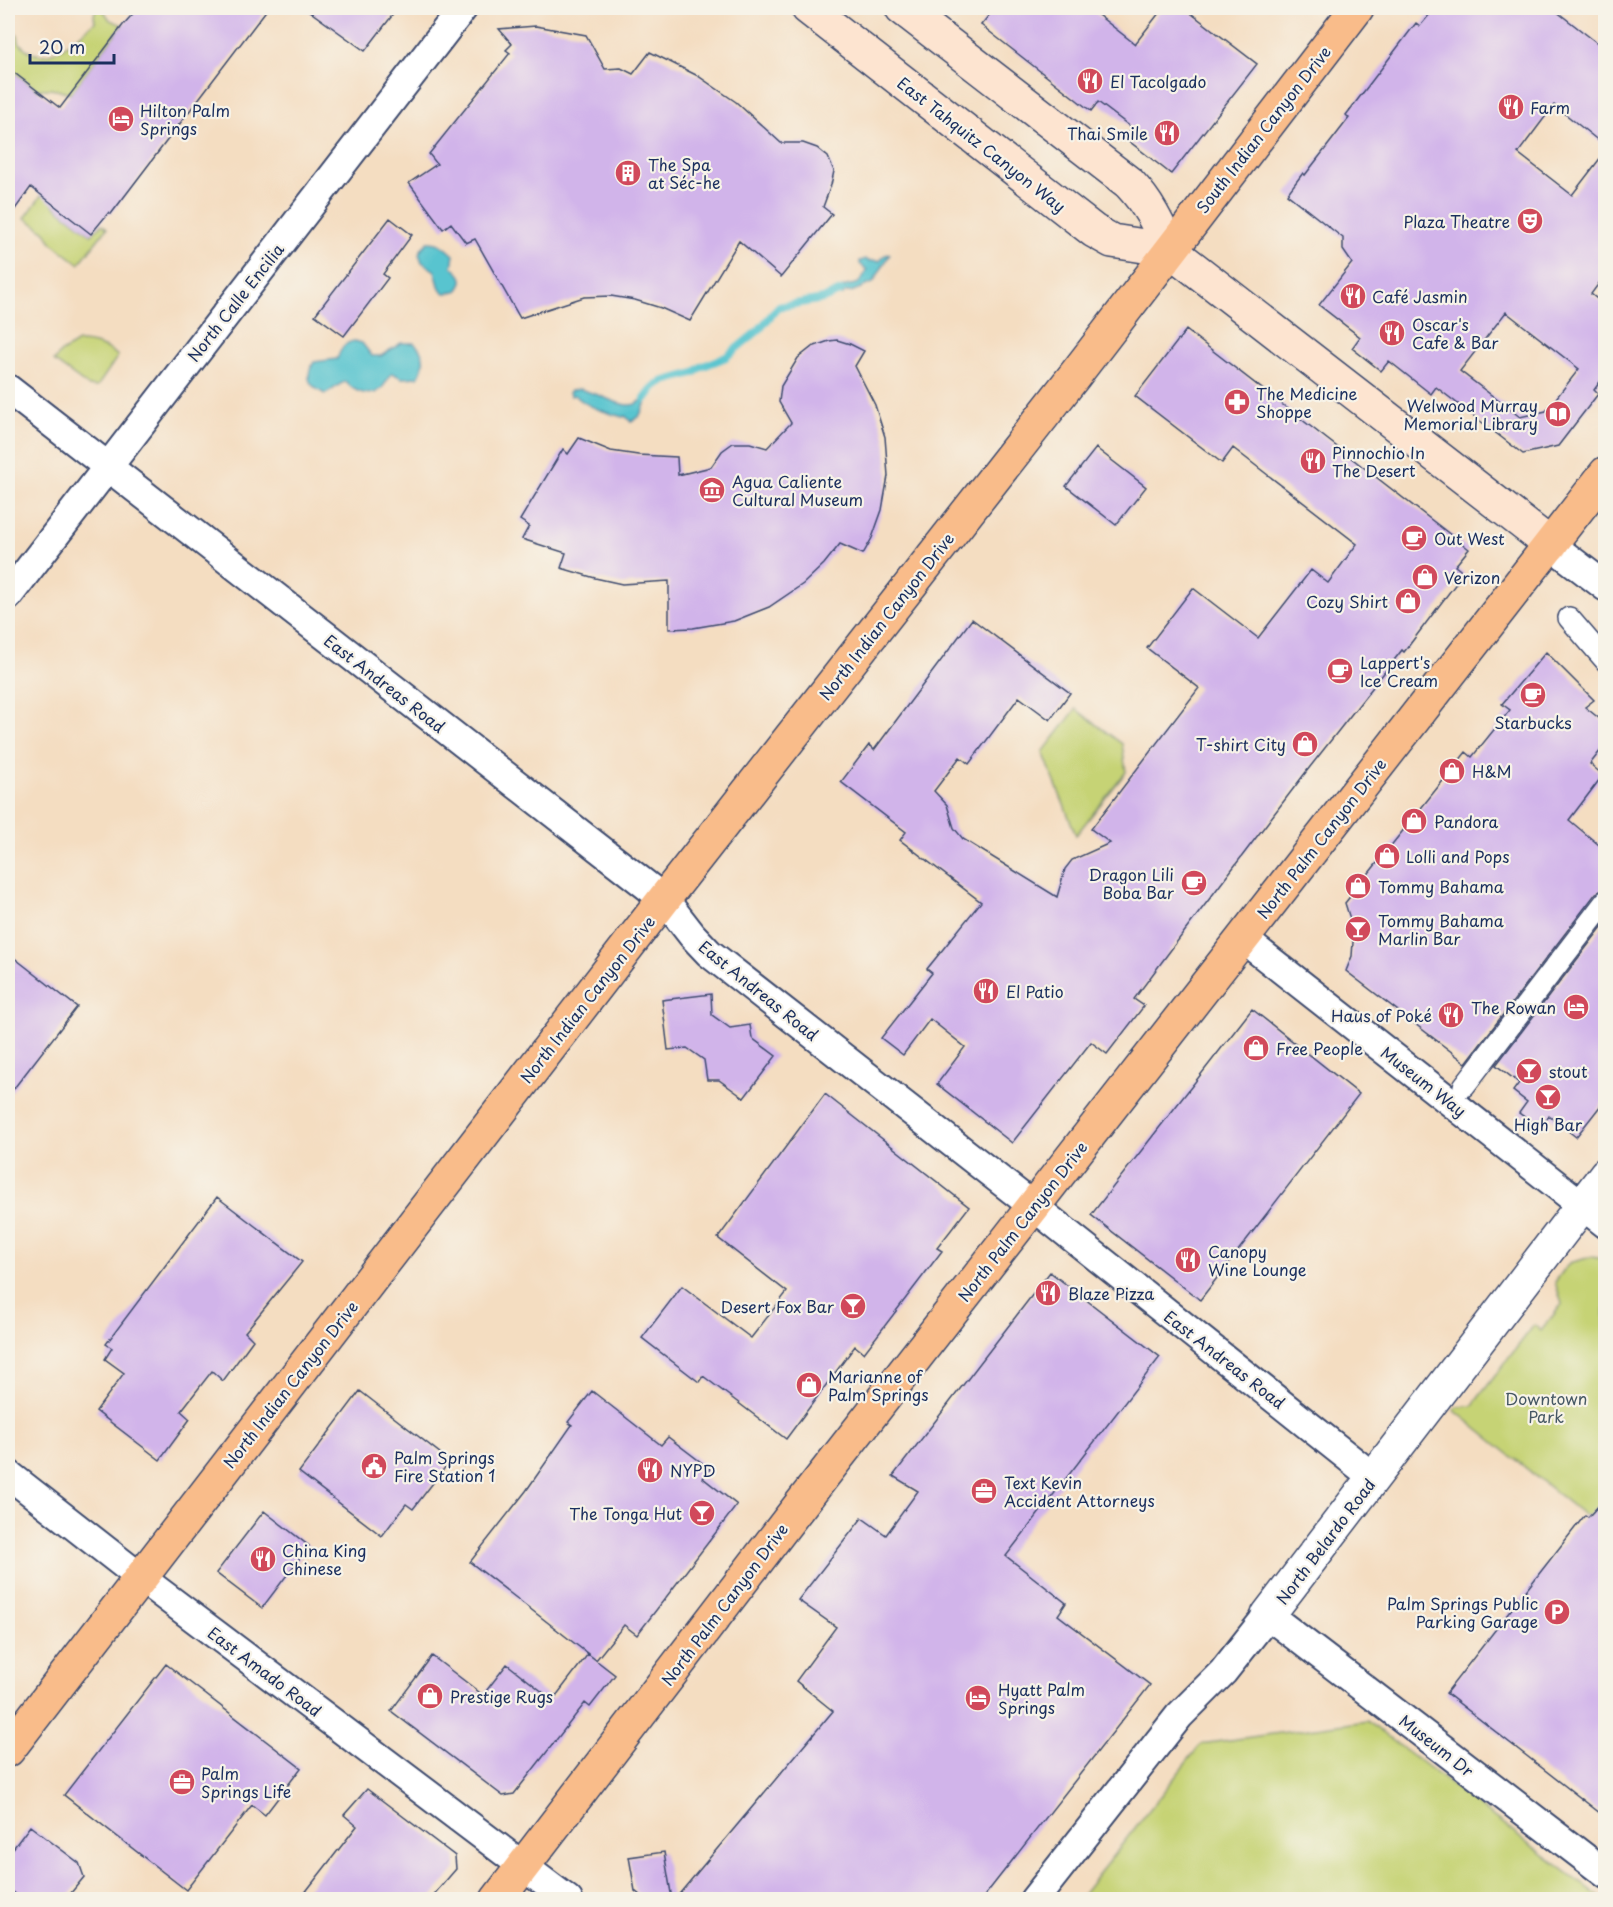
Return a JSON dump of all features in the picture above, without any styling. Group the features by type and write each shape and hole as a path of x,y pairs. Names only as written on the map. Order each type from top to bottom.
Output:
{"main road":[{"name":"East Tahquitz Canyon Way","path":"808,8 1094,231 1112,241 1170,250"},
{"name":"East Tahquitz Canyon Way","path":"902,8 1129,183 1153,212 1170,250 1551,545"},
{"name":"South Indian Canyon Drive","path":"1170,250 1357,8"},
{"name":"North Indian Canyon Drive","path":"8,1750 664,899 1066,387 1170,250"},
{"name":"North Palm Canyon Drive","path":"497,1899 787,1522 1551,545 1605,472"}],"street":[{"name":"North Calle Encilia","path":"8,596 463,8"},
{"name":"East Andreas Road","path":"8,389 664,899 709,953 1034,1206 1373,1477"},
{"path":"1551,545 1605,586"},
{"path":"1569,618 1605,661"},
{"path":"1464,1086 1605,901"},
{"name":"Museum Way","path":"1243,939 1594,1214"},
{"name":"North Belardo Road","path":"1034,1899 1179,1716 1223,1672 1373,1477 1594,1214 1605,1174"},
{"name":"East Amado Road","path":"8,1474 141,1578 568,1899"},
{"name":"Museum Dr","path":"1268,1615 1605,1875"}],"green space":[{"path":"96,8 108,8 104,11 110,20 123,25 71,94 54,89 37,90 8,68 8,35 18,35 19,42 29,51 38,55 48,54 68,44 95,22"},
{"path":"47,188 53,205 92,235 102,224 107,228 79,264 51,242 44,231 25,218"},
{"path":"78,342 100,345 118,356 97,387 88,386 54,361 60,353"},
{"path":"1076,709 1122,744 1126,772 1076,835 1043,752"},
{"name":"Downtown Park","path":"1591,1257 1605,1259 1605,1532 1454,1410 1458,1407 1472,1406 1534,1325 1541,1331 1562,1304 1555,1282 1569,1263"},
{"path":"1367,1721 1602,1899 1079,1899 1201,1744"}],"water":[{"path":"428,242 439,244 454,255 452,267 462,278 461,285 456,292 445,293 440,289 435,271 422,262 419,254"},
{"path":"890,254 873,283 841,294 841,288 858,283 863,277 867,270 860,264 860,261 866,259 880,261 885,255"},
{"path":"354,341 362,343 372,356 381,356 401,343 414,343 424,359 421,372 418,377 402,378 392,373 381,389 367,394 357,391 346,382 325,394 315,388 309,377 314,362 337,359 343,347"},
{"path":"581,389 626,405 639,403 644,398 647,400 639,417 631,421 625,416 611,414 591,406 569,393 571,390"}],"building":[{"name":"Hilton Palm Springs","path":"138,8 268,8 111,214 109,212 91,234 31,187 8,219 8,68 60,108"},
{"path":"305,8 398,8 365,51"},
{"path":"995,8 1089,8 1135,44 1163,8 1184,8 1257,64 1171,174 1125,138 1132,128 1098,102 1091,111 981,25"},
{"path":"1435,8 1552,8 1605,49 1605,146 1554,105 1518,153 1572,195 1605,152 1605,275 1591,294 1605,305 1605,375 1594,390 1598,394 1558,446 1523,454 1436,387 1431,394 1389,361 1381,371 1352,348 1360,337 1319,305 1352,263 1343,250 1343,238 1287,194 1303,173 1305,175 1349,118 1346,115 1416,23 1420,26","holes":["1506,312 1579,369 1546,411 1520,417 1460,371"]},
{"name":"The Spa at Séc-he","path":"536,26 586,35 605,69 621,68 633,74 650,52 698,76 736,102 781,143 803,143 817,148 828,157 834,171 823,207 832,214 781,277 739,241 690,321 661,308 611,296 584,297 520,318 475,239 466,243 451,223 443,229 409,183 437,164 429,154 510,53 506,50 512,44 499,29"},
{"path":"390,218 412,235 383,274 388,278 344,336 315,315"},
{"path":"1186,330 1469,549 1455,566 1464,573 1404,652 1402,650 1306,772 1134,999 1144,1006 1107,1054 1091,1042 1012,1143 937,1084 965,1047 930,1019 903,1055 881,1038 932,973 927,969 981,902 900,840 906,832 841,782 869,745 874,750 972,619 1070,693 1050,720 1019,697 969,764 960,757 934,791 947,805 954,828 963,839 1057,897 1065,869 1072,860 1110,843 1091,829 1199,688 1147,648 1193,588 1258,638 1311,570 1328,583 1357,544 1233,448 1222,463 1135,396"},
{"name":"Agua Caliente Cultural Museum","path":"837,340 864,351 855,366 875,405 885,437 888,476 882,510 872,538 863,554 840,544 824,564 803,584 769,607 734,621 693,628 669,629 669,581 622,584 595,578 561,568 566,553 522,539 529,526 520,520 563,449 568,454 579,438 611,451 677,457 678,475 711,467 722,451 733,443 750,443 767,448 791,423 779,402 781,386 798,358 812,347"},
{"path":"1096,448 1146,487 1116,525 1066,486"},
{"path":"1546,652 1594,700 1585,707 1605,723 1605,745 1590,764 1603,775 1569,820 1605,850 1605,889 1596,893 1466,1063 1346,971 1352,956 1353,942 1345,903 1466,752 1472,757 1510,710 1502,704"},
{"name":"The Rowan","path":"1605,923 1605,1100 1576,1137 1549,1116 1540,1128 1519,1113 1527,1102 1513,1091 1519,1083 1496,1065"},
{"path":"8,953 77,1007 8,1096"},
{"path":"711,994 712,1015 730,1028 750,1025 752,1038 776,1056 744,1098 719,1080 707,1080 704,1060 687,1048 668,1050 662,1000"},
{"path":"1252,1009 1359,1094 1200,1300 1091,1215"},
{"path":"825,1094 969,1207 937,1248 942,1251 864,1353 855,1346 786,1439 703,1376 699,1382 642,1338 682,1286 751,1338 787,1292 718,1238"},
{"path":"217,1197 302,1262 245,1332 253,1340 223,1381 212,1371 181,1411 190,1419 160,1460 96,1411 124,1373 105,1359 112,1348 106,1344"},
{"name":"Hyatt Palm Springs","path":"1050,1272 1160,1357 1006,1556 1066,1603 1058,1615 1150,1685 982,1899 675,1899 833,1711 796,1681 836,1627 798,1600 862,1518 886,1535 918,1491 893,1476"},
{"name":"Palm Springs Fire Station 1","path":"360,1391 450,1461 413,1509 406,1504 382,1536 299,1472"},
{"path":"592,1391 661,1445 668,1437 710,1469 703,1478 737,1505 637,1635 624,1625 596,1660 470,1562 526,1491 572,1425 568,1422"},
{"name":"Palm Springs Public Parking Garage","path":"1605,1499 1605,1817 1446,1693 1585,1515 1588,1517"},
{"name":"China King Chinese","path":"264,1511 309,1546 262,1608 216,1573"},
{"path":"588,1654 615,1675 590,1707 585,1703 514,1794 503,1796 391,1711 432,1656 483,1695 507,1664 553,1700"},
{"name":"Palm Springs Life","path":"166,1664 301,1768 265,1815 252,1805 186,1890 64,1795"},
{"path":"367,1789 455,1856 456,1869 430,1899 300,1899 357,1826 344,1815"},
{"path":"30,1826 79,1863 84,1877 66,1899 22,1899 8,1888 8,1855"},
{"path":"664,1852 672,1899 645,1899 635,1891 629,1857"}],"waterway":[{"path":"645,399 661,382 694,373 701,367 726,357 759,330 778,307 823,299 841,291"}],"place":[{"name":"El Tacolgado","path":"1090,81"},
{"name":"Farm","path":"1511,107"},
{"name":"Hilton Palm Springs","path":"121,119"},
{"name":"Thai Smile","path":"1167,133"},
{"name":"The Spa at Séc-he","path":"628,173"},
{"name":"Plaza Theatre","path":"1530,221"},
{"name":"Café Jasmin","path":"1353,296"},
{"name":"Oscar's Cafe & Bar","path":"1392,333"},
{"name":"The Medicine Shoppe","path":"1237,402"},
{"name":"Welwood Murray Memorial Library","path":"1558,414"},
{"name":"Pinnochio In The Desert","path":"1313,461"},
{"name":"Agua Caliente Cultural Museum","path":"712,490"},
{"name":"Out West","path":"1414,538"},
{"name":"Verizon","path":"1425,577"},
{"name":"Cozy Shirt","path":"1408,601"},
{"name":"Lappert's Ice Cream","path":"1340,671"},
{"name":"Starbucks","path":"1533,695"},
{"name":"T-shirt City","path":"1305,744"},
{"name":"H&M","path":"1452,771"},
{"name":"Pandora","path":"1414,821"},
{"name":"Lolli and Pops","path":"1387,856"},
{"name":"Dragon Lili Boba Bar","path":"1194,883"},
{"name":"Tommy Bahama","path":"1358,886"},
{"name":"Tommy Bahama Marlin Bar","path":"1358,929"},
{"name":"El Patio","path":"986,991"},
{"name":"The Rowan","path":"1576,1007"},
{"name":"Haus of Poké","path":"1451,1015"},
{"name":"Free People","path":"1256,1048"},
{"name":"stout","path":"1529,1071"},
{"name":"High Bar","path":"1548,1097"},
{"name":"Canopy Wine Lounge","path":"1188,1260"},
{"name":"Blaze Pizza","path":"1048,1293"},
{"name":"Desert Fox Bar","path":"853,1306"},
{"name":"Marianne of Palm Springs","path":"809,1385"},
{"name":"Palm Springs Fire Station 1","path":"374,1466"},
{"name":"NYPD","path":"650,1470"},
{"name":"Text Kevin Accident Attorneys","path":"984,1491"},
{"name":"The Tonga Hut","path":"702,1513"},
{"name":"China King Chinese","path":"263,1559"},
{"name":"Palm Springs Public Parking Garage","path":"1557,1612"},
{"name":"Prestige Rugs","path":"430,1696"},
{"name":"Hyatt Palm Springs","path":"978,1698"},
{"name":"Palm Springs Life","path":"182,1782"}]}
